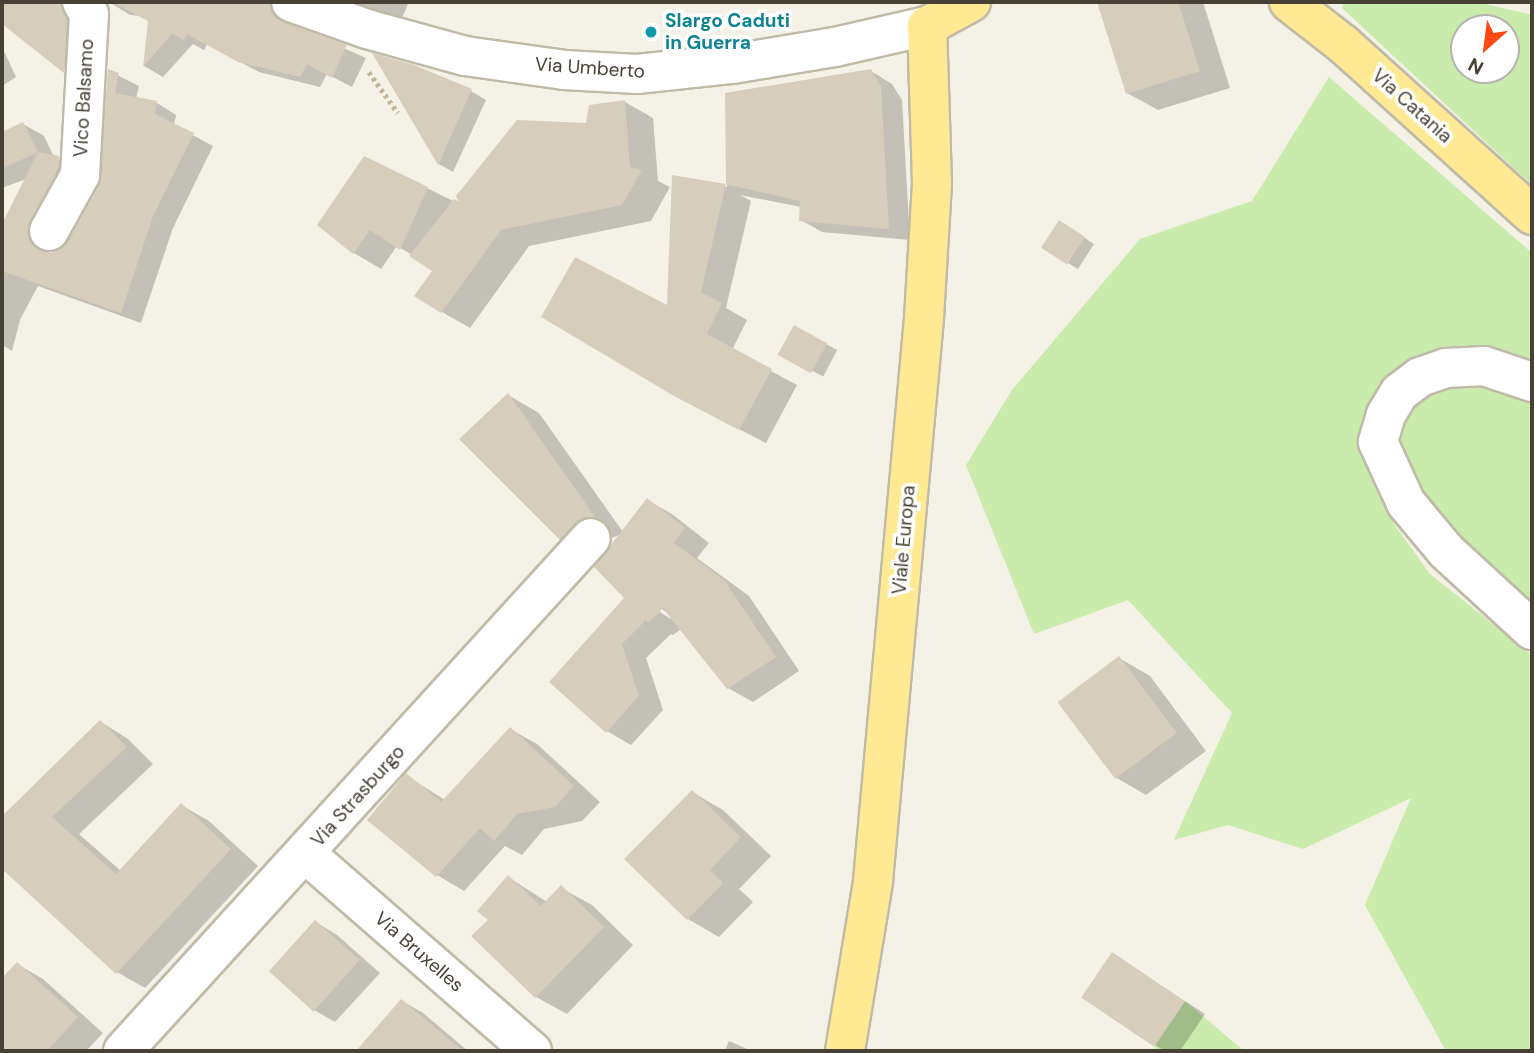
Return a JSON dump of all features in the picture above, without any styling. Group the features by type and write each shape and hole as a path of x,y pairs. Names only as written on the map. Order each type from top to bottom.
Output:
{"main road":[{"name":"Via Umberto","path":"927,26 971,2"},
{"name":"Via Catania","path":"1289,2 1343,44 1532,215"},
{"name":"Viale Europa","path":"845,1051 873,881 924,318 932,183 927,26"}],"street":[{"name":"Vico Balsamo","path":"49,232 80,175 89,14 82,2"},
{"name":"Via Umberto","path":"291,2 367,29 465,56 564,70 637,74 732,64 822,50 927,26"},
{"path":"1532,382 1484,366 1446,368 1420,377 1399,393 1385,415 1378,442 1406,503 1446,551 1532,630"},
{"name":"Via Strasburgo","path":"123,1051 306,854 591,538"},
{"name":"Via Bruxelles","path":"306,854 532,1051"}],"green space":[{"path":"1344,2 1477,2 1532,15 1532,185 1342,8"},
{"path":"1329,77 1532,253 1532,370 1500,356 1365,427 1369,469 1394,524 1430,574 1532,655 1532,1051 1446,1051 1365,905 1411,798 1303,849 1228,825 1174,840 1232,713 1128,600 1034,634 966,465 1012,390 1140,239 1252,201"},
{"path":"1449,387 1490,387 1532,404 1532,620 1433,524 1395,445 1402,420 1424,397"},
{"path":"1185,1001 1244,1051 1157,1051 1154,1047"}],"building":[{"path":"2,2 60,2 67,19 64,73 2,24"},
{"path":"112,2 270,2 274,16 283,22 347,45 332,78 307,64 300,77 238,62 187,34 184,40 172,34 143,67 148,21"},
{"path":"1097,2 1178,2 1200,71 1126,94"},
{"path":"372,53 414,65 472,89 438,165"},
{"path":"108,69 119,73 115,93 157,101 155,114 194,133 153,216 121,313 2,271 2,224 38,152 59,156 58,169 27,231 30,242 39,250 50,253 60,250 68,242 99,186"},
{"path":"871,69 881,87 889,229 799,221 800,201 726,184 725,93"},
{"path":"625,100 630,167 642,170 622,205 501,230 441,313 414,296 432,271 409,256 454,199 459,202 456,196 517,120 586,123 589,105"},
{"path":"23,122 38,152 2,169 2,132"},
{"path":"364,156 428,187 400,250 370,230 353,254 317,225"},
{"path":"672,175 726,184 701,292 722,303 707,334 772,369 739,430 674,396 541,317 575,257 667,305"},
{"path":"1059,220 1085,237 1067,265 1041,248"},
{"path":"794,325 827,343 811,373 778,355"},
{"path":"508,393 595,517 584,517 560,540 459,439"},
{"path":"647,498 685,528 674,543 724,580 776,657 727,689 661,606 661,611 648,623 646,620 622,644 639,696 606,733 549,682 624,598 594,567"},
{"path":"1119,656 1177,733 1115,779 1058,702"},
{"path":"100,720 127,747 52,817 116,874 181,803 231,849 116,974 2,869 2,816"},
{"path":"510,727 574,786 555,807 517,814 494,841 480,828 436,877 367,820 406,773 441,802"},
{"path":"692,790 741,837 710,870 723,883 687,920 624,859"},
{"path":"508,875 541,906 561,885 604,927 535,998 471,936 488,920 477,911"},
{"path":"315,920 360,960 313,1011 269,971"},
{"path":"1112,952 1185,1001 1154,1047 1081,998"},
{"path":"17,962 78,1017 47,1051 2,1051 2,978"},
{"path":"401,999 463,1051 356,1051"}],"place":[{"name":"Slargo Caduti in Guerra","path":"651,32"}]}
